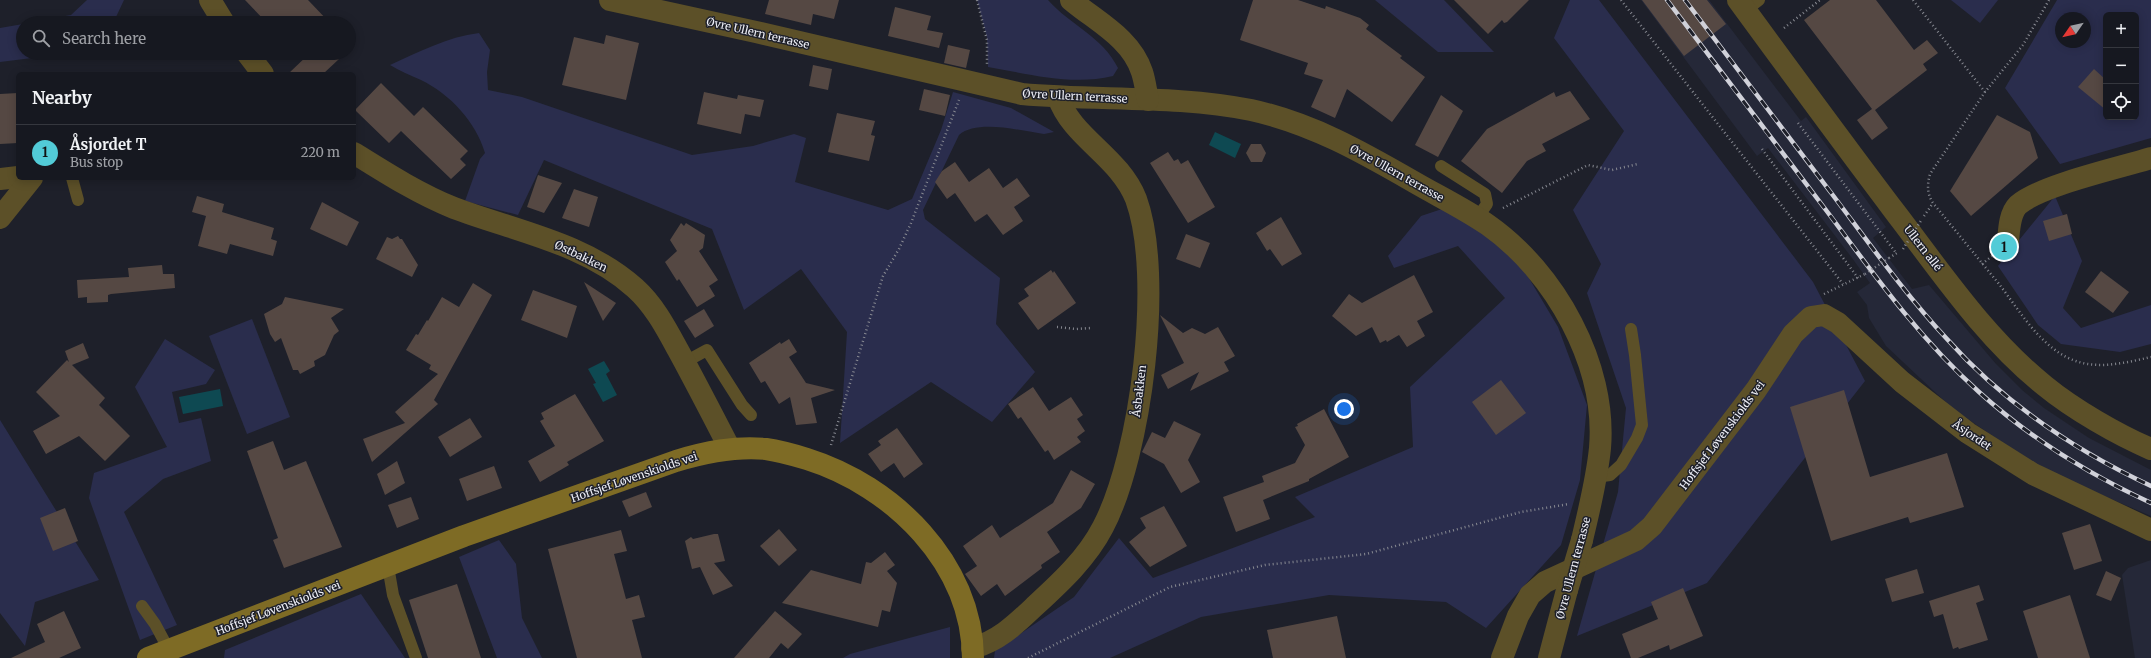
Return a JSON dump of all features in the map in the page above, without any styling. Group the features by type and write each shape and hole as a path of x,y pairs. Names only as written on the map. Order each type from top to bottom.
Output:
{"street":[{"path":"210,0 220,16"},
{"name":"Øvre Ullern terrasse","path":"610,0 1022,94 1217,104 1252,111 1302,125 1361,152 1482,222 1527,259 1555,294 1578,337 1595,387 1599,417 1600,446 1596,478 1582,540 1549,658"},
{"path":"1071,0 1116,33 1125,43 1142,72 1148,100"},
{"name":"Ullern allé","path":"1748,3 1858,163 1964,301 1999,343 2045,386 2093,418 2151,449"},
{"path":"252,60 261,72"},
{"name":"Åsbakken","path":"972,653 992,641 1021,620 1059,584 1093,544 1114,501 1132,438 1139,406 1146,339 1147,298 1147,255 1141,216 1127,181 1104,153 1071,121 1064,112 1058,97"},
{"name":"Østbakken","path":"356,154 420,192 454,208 569,248 622,277 650,304 685,362 730,449"},
{"path":"2008,243 2010,220 2018,206 2043,192 2151,158"},
{"path":"0,180 16,177"},
{"path":"0,218 30,180"},
{"name":"Åsjordet","path":"1811,317 1824,315 1838,323 1902,382 1944,416 1998,452 2060,488 2151,530"},
{"name":"Hoffsjef Løvenskiolds vei","path":"1502,658 1518,616 1530,595 1545,582 1636,540 1652,526 1756,390 1793,334 1811,317"},
{"name":"Hoffsjef Løvenskiolds vei","path":"148,658 471,534 676,461 700,454 730,449 768,449 825,465 845,474 888,500 908,517 925,538 957,588 966,612 972,653"}],"lane":[{"path":"1441,166 1487,196 1487,204 1482,222"},
{"path":"73,180 78,200"},
{"path":"1596,478 1610,475 1621,465 1637,438 1642,425 1636,355 1631,329"},
{"path":"685,362 707,350 734,394 751,415"},
{"path":"388,566 393,595 416,658"},
{"path":"142,606 155,624 169,650"}],"path":[{"path":"825,465 883,276 899,249 977,84 987,40 976,0"},
{"path":"1621,0 1843,284"},
{"path":"1782,30 1820,0"},
{"path":"1914,0 1985,92"},
{"path":"2049,0 2023,45 1985,92 1930,174 1927,188 1933,204 2053,348 2069,358 2088,364 2116,363 2151,357"},
{"path":"1798,123 1896,253"},
{"path":"1762,149 1858,278"},
{"path":"1482,222 1500,210 1584,166 1596,165 1612,170 1638,164"},
{"path":"1811,317 1809,312 1811,302 1843,284 1865,274 1903,248 1933,204"},
{"path":"1057,327 1076,329 1091,328"},
{"path":"1028,658 1170,587 1264,565 1366,554 1521,512 1591,500"}],"shaded area":[{"path":"87,0 124,0 116,16 65,16 71,15"},
{"path":"977,0 1048,0 1066,17 1095,39 1112,57 1118,68 1113,76 1082,80 1035,76 988,67 987,38"},
{"path":"1375,0 1444,0 1494,52 1438,52"},
{"path":"1570,0 1599,0 1813,282 1865,381 1707,583 1577,636 1618,492 1626,408 1587,293 1601,264 1573,210 1624,131 1554,38"},
{"path":"1641,0 1709,0 1801,121 1806,117 1886,227 1873,238 1912,289 1929,285 1996,364 2022,390 2044,408 2089,438 2151,470 2151,516 2048,472 2018,453 1953,409 1886,346 1869,318 1867,305 1857,292 1870,283 1768,148 1757,156"},
{"path":"1951,0 1998,0 1980,23"},
{"path":"2057,0 2151,0 2151,138 2060,164 2005,88"},
{"path":"16,25 16,60 0,62 0,28"},
{"path":"479,33 490,50 487,72 488,90 522,97 692,155 753,146 794,134 806,138 795,182 888,210 912,199 941,130 953,92 1011,108 1054,132 1044,134 1000,127 967,130 959,135 923,210 925,219 1000,278 996,324 1035,372 992,422 931,382 840,443 847,332 801,269 744,310 712,229 544,160 518,215 465,201 480,159 485,153 475,130 452,101 442,93 421,80 390,65 444,41"},
{"path":"1215,132 1241,144 1235,158 1209,145"},
{"path":"2055,196 2082,261 2063,308 2081,328 2151,305 2151,344 2120,352 2061,344 2038,325 1998,266"},
{"path":"1442,209 1487,229 1523,268 1558,327 1587,405 1580,480 1561,545 1486,628 1446,602 1329,595 1201,617 1110,658 994,658 995,651 1074,597 1119,538 1153,578 1315,517 1295,497 1413,447 1410,387 1505,298 1458,246 1394,268 1388,256 1421,216"},
{"path":"252,319 290,417 247,434 209,336"},
{"path":"165,339 215,370 206,384 172,392 179,423 201,418 211,461 163,479 124,512 177,625 140,640 89,498 94,473 167,447 135,387"},
{"path":"604,361 610,371 606,374 617,395 603,402 593,384 596,383 588,369"},
{"path":"220,389 223,406 183,414 179,397"},
{"path":"0,420 99,580 35,602 25,646 0,613"},
{"path":"499,540 516,564 522,618 542,658 497,658 459,557"},
{"path":"2151,560 2151,658 2135,658 2122,575 2128,568"},
{"path":"361,594 405,658 224,658 225,650"},
{"path":"950,627 950,658 843,658 850,654"}],"building":[{"path":"245,0 308,0 323,16 260,16"},
{"path":"769,0 839,0 834,19 813,14 811,25 765,14"},
{"path":"1253,0 1298,0 1325,9 1326,6 1360,18 1369,25 1366,29 1402,56 1400,58 1425,77 1392,122 1347,89 1335,118 1311,107 1323,80 1304,74 1308,63 1240,40"},
{"path":"1454,0 1529,0 1507,22 1504,23 1502,20 1488,34"},
{"path":"1642,0 1707,0 1726,24 1684,56"},
{"path":"1830,0 1876,0 1914,50 1927,40 1938,53 1923,64 1927,70 1875,110 1888,128 1872,140 1857,120 1872,109 1804,20"},
{"path":"895,7 931,16 927,30 943,33 939,48 888,36"},
{"path":"606,35 639,43 626,100 562,85 574,37 604,44"},
{"path":"948,45 970,50 966,68 944,63"},
{"path":"303,60 338,60 325,72 290,72"},
{"path":"813,65 832,69 828,90 809,86"},
{"path":"2094,69 2103,77 2103,108 2078,87"},
{"path":"381,83 414,116 423,107 468,151 460,159 466,165 451,179 401,131 389,143 356,111 356,109"},
{"path":"924,89 950,95 945,116 919,110"},
{"path":"1570,91 1590,119 1542,144 1546,151 1527,161 1502,193 1461,161 1487,129 1554,92 1556,97"},
{"path":"704,92 737,99 738,95 764,100 760,117 745,114 741,134 697,124"},
{"path":"16,93 16,143 0,144 0,94"},
{"path":"1441,95 1463,111 1438,157 1415,145"},
{"path":"837,113 875,121 871,135 875,136 869,161 828,152"},
{"path":"1997,115 2030,132 2038,158 1971,216 1950,191"},
{"path":"1251,144 1261,144 1266,153 1262,162 1251,162 1246,153"},
{"path":"1168,152 1174,161 1178,159 1181,164 1188,160 1215,207 1188,223 1150,163"},
{"path":"955,162 969,182 989,168 1003,188 1017,178 1030,196 1014,207 1023,221 1003,235 987,214 975,222 955,193 947,199 935,182 942,171"},
{"path":"538,175 562,183 544,213 527,207"},
{"path":"574,189 598,197 589,227 562,218"},
{"path":"197,196 224,204 222,212 274,228 271,239 277,241 273,256 230,244 227,254 198,246 206,216 192,212"},
{"path":"322,202 359,222 347,246 310,229"},
{"path":"2067,214 2072,234 2049,241 2043,221"},
{"path":"1281,217 1302,254 1282,266 1270,249 1267,251 1256,233"},
{"path":"681,223 684,226 686,223 705,235 703,248 699,251 718,280 709,286 715,296 697,307 679,279 677,281 665,262 677,251 670,240"},
{"path":"1186,234 1210,243 1200,268 1176,259"},
{"path":"398,236 402,239 418,265 412,277 376,259 387,237 392,239"},
{"path":"162,265 163,274 174,274 175,288 111,294 108,295 108,302 87,303 87,297 78,298 77,280 129,277 128,268"},
{"path":"1051,270 1053,273 1054,271 1076,303 1038,330 1018,303 1029,296 1024,289"},
{"path":"2101,271 2129,292 2113,313 2085,292"},
{"path":"1414,275 1433,312 1417,321 1425,336 1407,347 1399,335 1387,342 1386,340 1380,343 1372,327 1356,336 1332,316 1349,294 1362,303"},
{"path":"584,282 616,303 603,321"},
{"path":"473,283 492,295 434,400 438,404 372,462 363,439 405,423 395,412 438,374 429,369 431,365 406,350 416,334 418,335 427,320 428,321 442,297 459,307"},
{"path":"533,290 577,306 567,338 521,320"},
{"path":"285,297 344,309 331,318 339,331 334,335 325,355 314,361 315,366 300,374 298,370 293,370 281,338 275,342 270,334 264,314 282,304"},
{"path":"704,309 714,326 695,338 684,321"},
{"path":"1160,315 1183,333 1192,328 1205,334 1218,327 1235,356 1224,362 1229,371 1190,391 1199,372 1168,389 1161,375 1184,363"},
{"path":"789,339 797,352 789,357 806,383 835,390 811,398 817,423 796,425 790,397 779,404 765,381 761,383 749,363 780,342 781,344"},
{"path":"83,343 89,358 72,365 105,398 99,405 130,436 105,461 79,436 46,454 33,431 60,416 36,392 67,360 69,362 65,351"},
{"path":"1501,380 1526,413 1496,435 1472,402"},
{"path":"1033,387 1049,411 1071,397 1083,415 1077,419 1085,431 1077,437 1081,442 1054,460 1048,450 1045,452 1021,417 1018,419 1008,404"},
{"path":"1844,390 1870,477 1947,453 1964,507 1910,523 1908,517 1831,541 1790,407"},
{"path":"575,394 604,441 567,462 569,465 540,482 528,461 555,446 540,421 544,419 541,413"},
{"path":"1324,409 1349,457 1309,479 1309,481 1263,500 1270,519 1236,532 1223,497 1264,482 1262,476 1295,463 1305,445 1295,427 1298,426 1297,424"},
{"path":"470,418 482,437 450,457 438,437"},
{"path":"1174,421 1201,434 1188,460 1200,482 1181,493 1164,464 1142,452 1152,432 1165,438"},
{"path":"897,428 923,464 904,478 894,463 881,472 868,454 881,445 878,441"},
{"path":"273,441 284,470 306,461 342,547 284,568 273,540 278,538 247,451"},
{"path":"397,461 405,483 385,495 377,474"},
{"path":"494,466 502,488 467,501 459,479"},
{"path":"1071,470 1095,484 1081,508 1047,532 1060,552 1041,565 1042,568 1005,596 997,584 981,596 965,574 977,566 963,546 992,525 1000,538 1053,503"},
{"path":"646,492 652,507 629,517 622,501"},
{"path":"411,497 419,519 397,528 388,505"},
{"path":"1164,506 1187,546 1150,567 1129,542 1146,528 1140,518"},
{"path":"65,508 78,541 53,551 40,518"},
{"path":"2090,524 2102,561 2074,570 2062,533"},
{"path":"779,529 797,550 779,566 760,546"},
{"path":"621,530 627,551 614,554 626,599 639,595 645,617 632,620 642,658 577,658 548,549"},
{"path":"718,534 725,561 714,563 733,586 713,595 700,567 692,569 685,541 691,537 693,539"},
{"path":"885,552 895,565 887,571 897,583 890,612 882,610 878,627 782,603 811,570 861,584 866,562 871,563"},
{"path":"1917,569 1924,593 1892,602 1885,579"},
{"path":"2106,571 2121,578 2111,601 2096,595"},
{"path":"457,584 481,658 428,658 409,600"},
{"path":"1979,585 1984,600 1976,603 1988,640 1959,649 1958,647 1953,649 1943,614 1934,617 1929,601"},
{"path":"1683,588 1703,636 1670,650 1669,645 1638,658 1631,658 1622,634 1658,619 1651,602"},
{"path":"2070,595 2090,658 2038,658 2023,611"},
{"path":"64,611 81,648 59,658 11,658 45,642 37,624"},
{"path":"775,611 802,634 788,649 781,643 769,658 734,658"},
{"path":"1337,616 1346,658 1273,658 1267,630"}],"railway":[{"path":"1667,0 1883,286 1938,352 1998,409 2039,440 2105,480 2151,503"},
{"path":"1685,0 1902,286 1932,322 1969,362 2016,404 2068,441 2122,472 2151,486"}],"place":[{"name":"Åsjordet T","path":"2004,247"}]}
